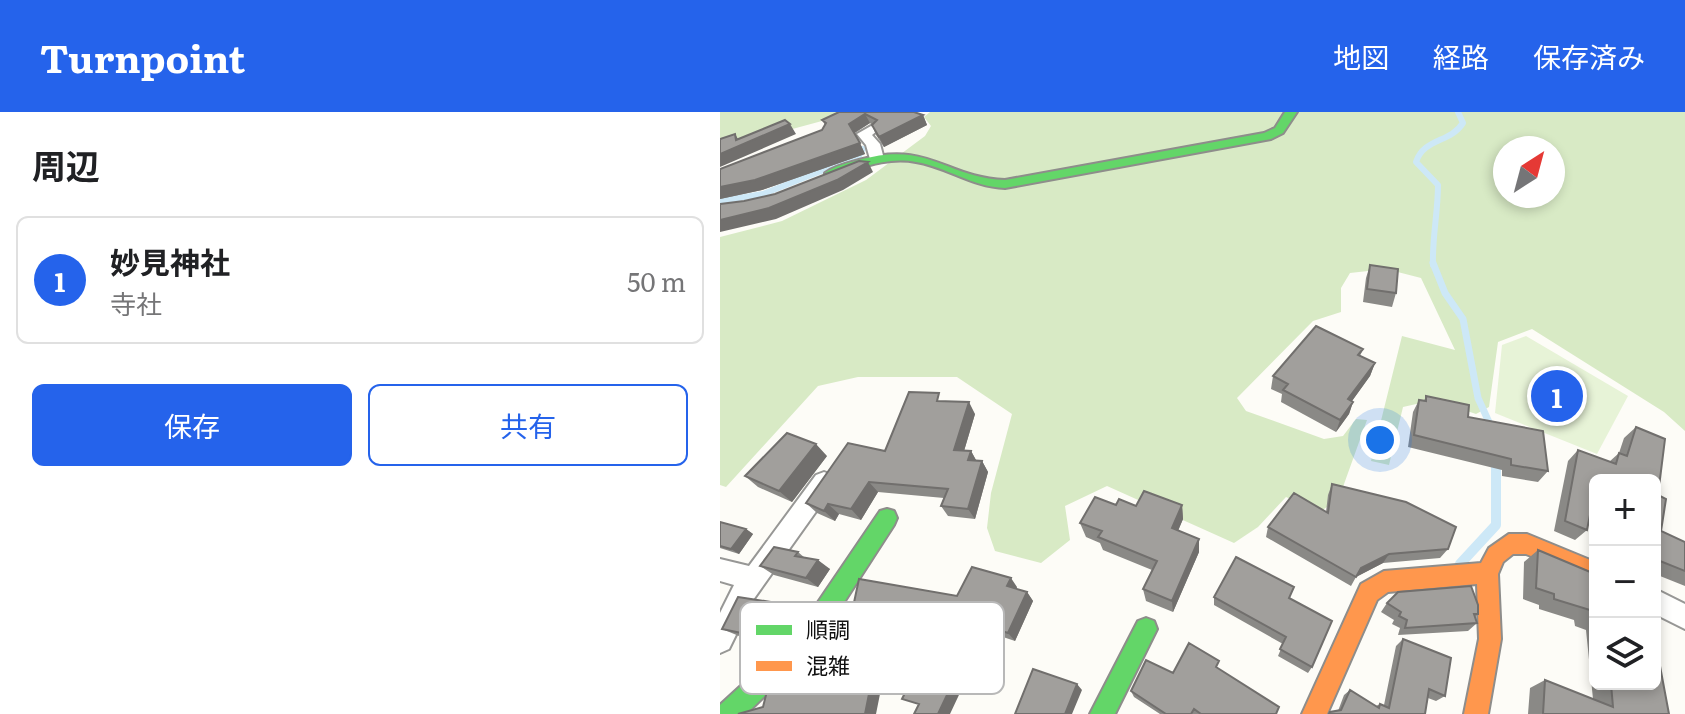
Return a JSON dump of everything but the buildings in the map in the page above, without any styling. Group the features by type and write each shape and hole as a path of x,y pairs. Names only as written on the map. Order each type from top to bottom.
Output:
{"street":[{"path":"819,178 877,159 911,157 926,160 964,180 1005,184 1267,136 1279,130 1291,112"},
{"path":"871,130 864,134 873,144 877,159"},
{"path":"741,602 754,579 838,462"},
{"path":"831,602 887,518"},
{"path":"1476,714 1490,639 1487,573 1496,555 1509,544 1527,544 1589,570"},
{"path":"720,570 754,579"},
{"path":"1314,714 1369,592 1384,582 1487,573"},
{"path":"720,640 740,604"},
{"path":"1661,604 1685,617"},
{"path":"1102,714 1146,629"},
{"path":"728,714 749,694"}],"green space":[{"path":"720,112 855,112 763,137 720,142"},
{"path":"930,112 1685,112 1685,431 1664,412 1532,329 1498,342 1489,407 1476,414 1434,400 1403,407 1389,465 1371,461 1402,336 1455,350 1421,278 1386,269 1350,273 1341,288 1341,312 1313,321 1237,398 1246,411 1324,439 1343,436 1356,419 1367,420 1339,498 1320,512 1286,497 1258,527 1234,543 1107,486 1065,506 1070,540 1041,563 995,551 987,528 991,493 1012,414 957,377 858,377 818,386 726,487 720,485 720,237 782,221 866,180 925,136 931,126 924,117"},
{"path":"1526,336 1628,396 1597,454 1495,413 1502,345"}],"waterway":[{"path":"1433,263 1438,185 1416,162 1431,144 1458,129 1463,123 1458,112"},
{"path":"720,201 763,194 859,156 863,149"},
{"path":"1433,263 1445,293 1463,319 1478,398 1493,431"},
{"path":"1460,564 1496,525 1496,460"}],"traffic: fast":[{"path":"831,173 866,161 904,157 928,161 984,182 1005,184 1267,136 1279,130 1291,112"},
{"path":"831,602 887,518"},
{"path":"1102,714 1146,629"},
{"path":"728,714 749,694"}],"traffic: slow":[{"path":"1476,714 1490,639 1487,573 1496,555 1509,544 1527,544 1589,570"},
{"path":"1314,714 1369,592 1384,582 1487,573"}],"place":[{"name":"妙見神社","path":"1557,396"}]}
